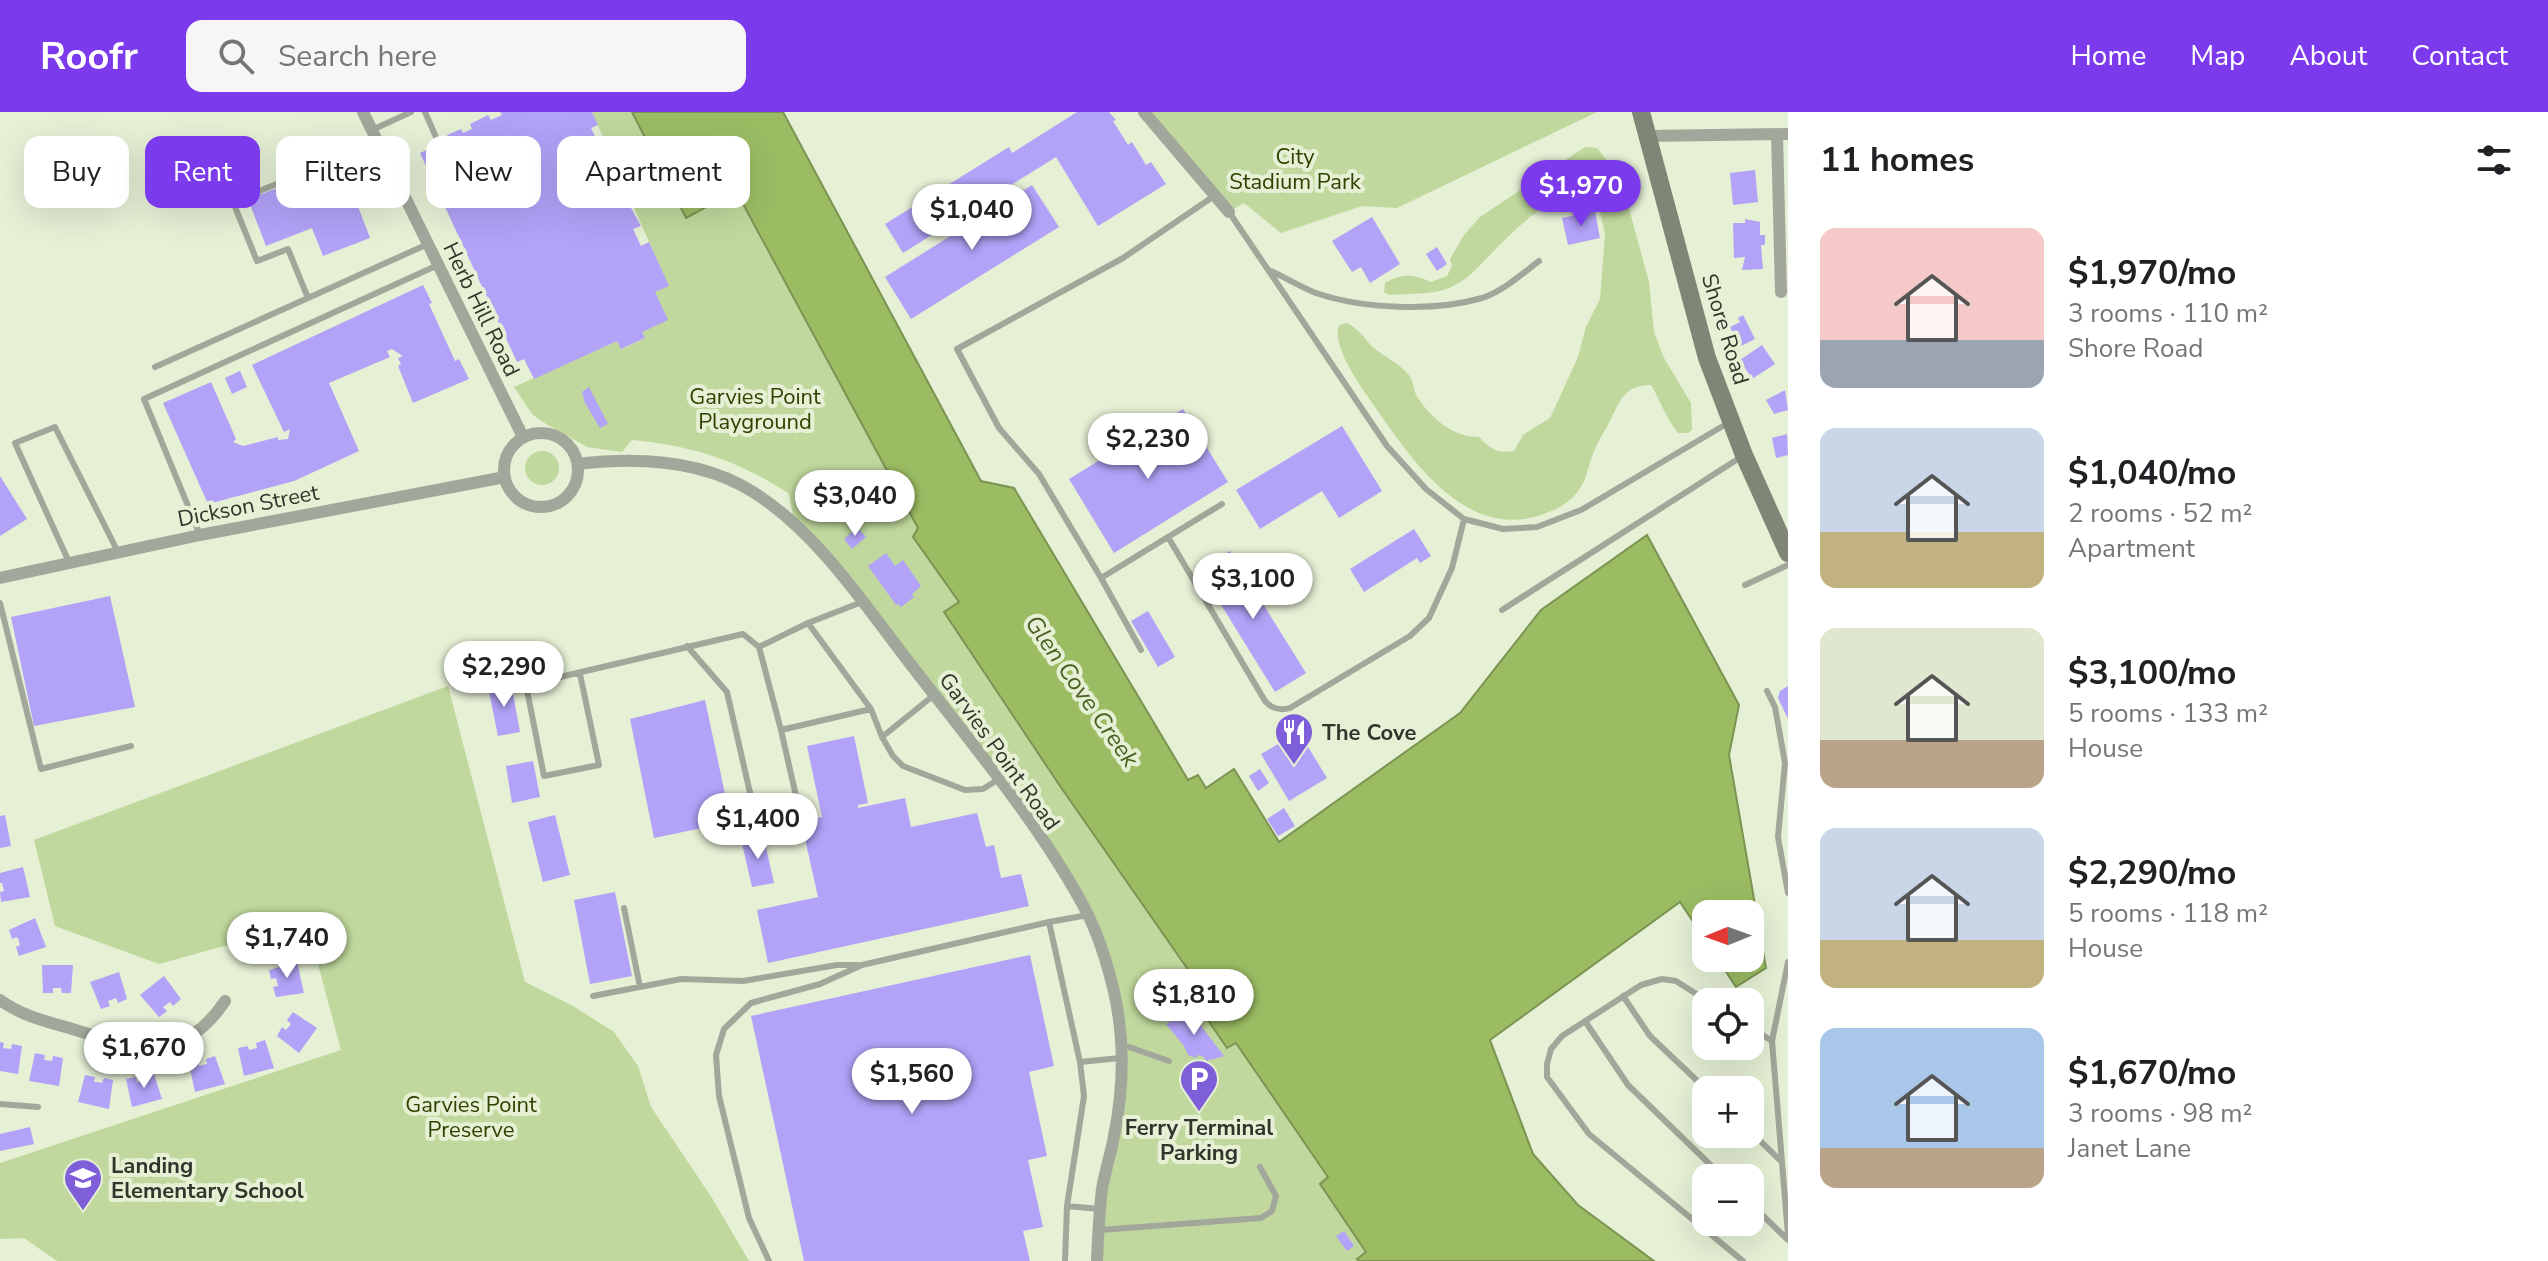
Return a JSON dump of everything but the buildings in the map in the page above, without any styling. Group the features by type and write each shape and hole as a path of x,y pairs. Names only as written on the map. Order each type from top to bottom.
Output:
{"main road":[{"name":"Shore Road","path":"1641,112 1707,358 1744,455 1788,553"}],"street":[{"name":"Herb Hill Road","path":"363,112 375,136"},
{"path":"1144,112 1229,212"},
{"path":"1647,136 1782,134 1781,292"},
{"name":"Herb Hill Road","path":"410,207 523,437"},
{"path":"535,433 560,437 569,444 578,464 573,489 554,505 529,505 509,489 505,477 507,455 513,445 535,433"},
{"name":"Garvies Point Road","path":"578,464 611,461 697,467 725,477 752,492 801,529 862,602 999,779 1066,877 1088,915 1107,963 1123,1052 1115,1134 1100,1209 1097,1261"},
{"name":"Dickson Street","path":"0,578 200,535 505,477"},
{"path":"0,1000 28,1015 125,1046 143,1048 165,1045 201,1029 225,1001"}],"lane":[{"path":"375,136 411,112"},
{"path":"425,112 436,136"},
{"path":"276,182 233,202 257,261 288,249 308,298"},
{"path":"1141,650 1039,474 999,428 957,349 1123,258 1214,196"},
{"path":"1229,212 1387,446 1426,489 1464,519 1503,529 1537,527 1581,510 1731,421"},
{"path":"155,367 428,244"},
{"path":"1268,270 1316,293 1359,303 1422,306 1482,298 1539,261"},
{"path":"200,535 144,399 438,265"},
{"path":"70,564 15,443 55,427 119,554"},
{"path":"1502,610 1744,455"},
{"path":"1101,578 1222,504"},
{"path":"1168,537 1265,701 1283,710 1410,636 1429,618 1452,568 1464,519"},
{"path":"1745,585 1788,565"},
{"path":"759,647 862,602"},
{"path":"0,603 41,769 131,746"},
{"path":"808,623 871,709 882,737 903,766 965,790 983,789 999,779"},
{"path":"580,674 599,765 544,776 526,685 580,674 687,646 743,634 759,647 781,730 796,796 795,813 788,821 761,822 756,819 727,692 687,646"},
{"path":"1767,691 1775,707 1785,763 1778,837 1788,893"},
{"path":"882,737 934,695"},
{"path":"781,730 871,709"},
{"path":"624,908 640,987"},
{"path":"769,1261 749,1218 719,1096 716,1055 724,1029 751,1003 820,984 862,965 1088,915"},
{"path":"1049,922 1080,1062 1084,1096 1067,1206 1065,1261"},
{"path":"1788,962 1772,1041 1788,1237"},
{"path":"593,996 681,979 743,981 837,965 862,965"},
{"path":"1692,991 1676,981 1662,979 1641,985 1562,1036 1551,1049 1547,1077 1589,1134 1743,1261"},
{"path":"1623,996 1650,1036 1692,1076"},
{"path":"1585,1021 1628,1085 1710,1164"},
{"path":"1764,1036 1772,1041"},
{"path":"1080,1062 1123,1052 1169,1061"},
{"path":"0,1104 38,1107"},
{"path":"1764,1145 1782,1162"},
{"path":"1098,1230 1261,1218 1272,1211 1276,1196 1260,1167"},
{"path":"1067,1206 1100,1209"},
{"path":"1764,1216 1788,1237"}],"green space":[{"path":"592,112 632,112 644,136 603,136"},
{"name":"City Stadium Park","path":"1143,112 1597,112 1397,208 1362,206 1281,233 1244,203 1230,211"},
{"path":"1585,147 1597,148 1610,164 1628,205 1649,282 1654,332 1664,358 1691,403 1692,430 1678,433 1651,385 1635,388 1624,395 1617,407 1582,484 1572,498 1541,515 1514,520 1488,516 1465,506 1443,490 1406,450 1343,356 1339,344 1339,325 1347,323 1352,326 1374,348 1405,371 1418,398 1444,425 1460,434 1479,437 1495,450 1514,451 1523,435 1550,418 1600,299 1605,234 1600,212 1591,198 1581,190 1555,200 1520,225 1471,274 1450,288 1389,295 1384,292 1385,283 1402,276 1431,282 1447,276 1452,266 1450,259 1464,235 1480,217"},
{"name":"Garvies Point Playground","path":"634,208 681,208 686,218 704,208 744,208 918,528 913,537 959,603 945,612 1060,786 1187,969 1342,1181 1375,1246 1359,1261 1097,1261 1121,1046 1105,962 1065,878 860,594 813,534 793,515 789,494 752,472 714,456 674,446 632,440 622,452 587,447 532,414 514,387 617,341 622,349 645,338 642,332 655,292 668,285"},
{"path":"542,451 554,456 559,468 554,480 542,485 530,480 525,468 530,456"},
{"name":"Garvies Point Preserve","path":"448,686 525,982 573,1006 614,1032 638,1066 651,1107 712,1198 749,1261 57,1261 24,1238 0,1239 0,1163 341,1050 307,923 159,964 55,926 34,840"}],"water":[{"name":"Glen Cove Creek","path":"632,112 783,112 981,481 1014,488 1188,780 1198,775 1206,788 1234,769 1279,842 1460,713 1541,610 1647,535 1739,705 1729,755 1754,900 1692,900 1692,920 1680,902 1490,1040 1533,1154 1578,1205 1654,1261 1357,1259 1366,1252 1320,1184 1328,1177 1236,1043 1227,1048 1195,1001 1205,994 944,612 959,602 913,537 918,528 745,208 750,208 750,136 644,136"},
{"path":"681,208 705,208 686,218"},
{"path":"1726,972 1760,972 1736,987"}],"place":[{"name":"The Cove","path":"1294,766"},
{"name":"Ferry Terminal Parking","path":"1199,1113"},
{"name":"Landing Elementary School","path":"83,1212"}]}
